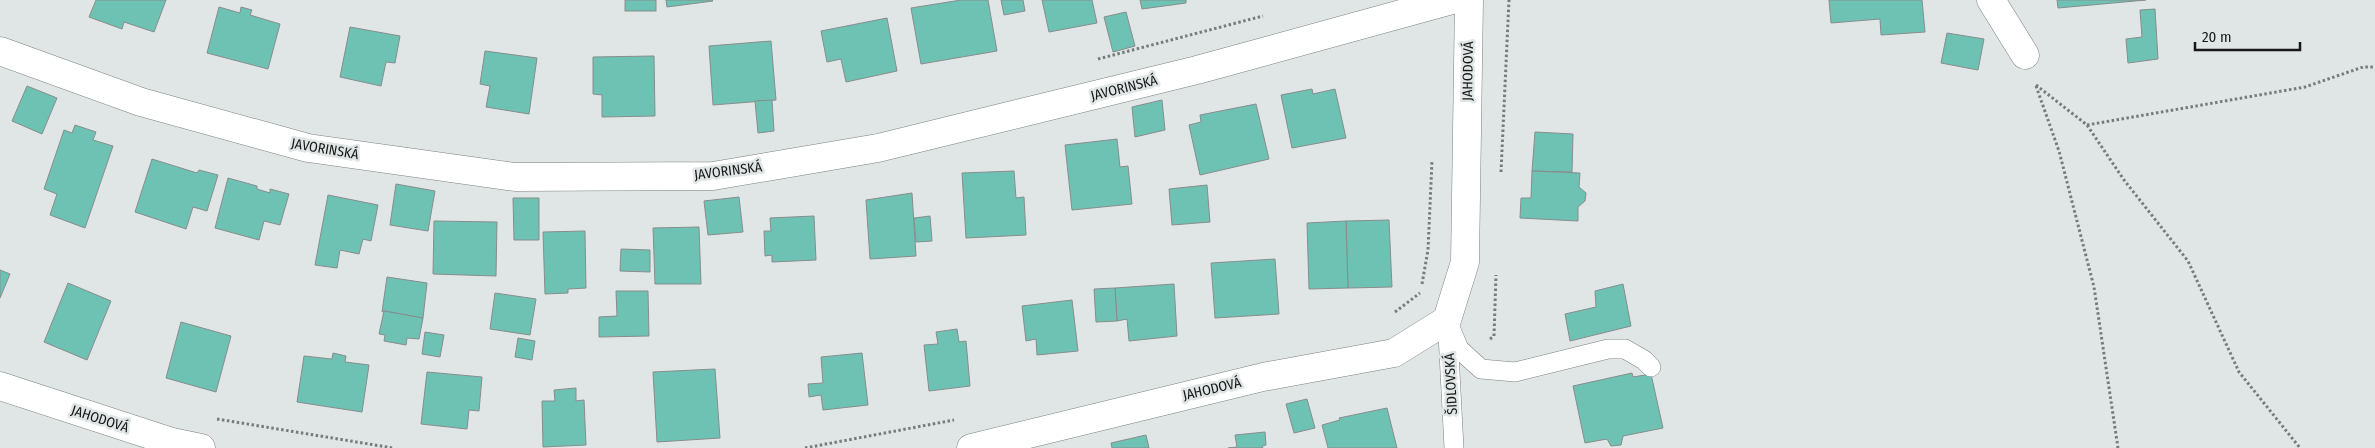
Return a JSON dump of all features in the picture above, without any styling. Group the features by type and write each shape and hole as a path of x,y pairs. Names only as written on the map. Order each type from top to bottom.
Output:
{"street":[{"name":"JAVORINSKÁ","path":"0,51 141,102 308,148 515,177 713,176 878,148 1197,70 1452,0"},
{"name":"JAHODOVÁ","path":"971,448 1263,377 1394,353 1447,320 1464,262 1470,0"},
{"path":"1991,0 2025,55"},
{"name":"JAHODOVÁ","path":"0,386 172,442 201,448"}],"lane":[{"path":"1447,320 1459,349 1481,369 1515,372 1608,349 1625,349 1644,360 1651,367"},
{"name":"ŠIDLOVSKÁ","path":"1447,320 1454,448"}],"path":[{"path":"1094,60 1267,15"},
{"path":"2025,55 2058,150 2094,287 2118,448"},
{"path":"2087,125 2305,87 2363,68 2375,67"},
{"path":"2036,84 2087,125 2124,180 2188,261 2239,372 2300,448"},
{"path":"1390,315 1420,293 1428,250 1432,153"},
{"path":"212,418 393,448"},
{"path":"805,448 959,419"}],"building":[{"path":"96,0 166,0 154,32 124,22 122,29 89,17"},
{"path":"625,0 656,0 656,11 625,11"},
{"path":"666,0 712,0 713,1 667,7"},
{"path":"961,0 988,0 997,51 921,64 911,8"},
{"path":"1001,0 1023,0 1025,11 1004,15"},
{"path":"1042,0 1092,0 1097,23 1049,32"},
{"path":"1140,0 1186,0 1186,3 1142,9"},
{"path":"1829,0 1922,0 1925,32 1881,35 1880,19 1831,23"},
{"path":"2057,0 2146,0 2058,8"},
{"path":"219,7 240,13 241,7 252,10 250,15 280,24 268,69 207,53"},
{"path":"2155,9 2158,59 2128,63 2126,39 2142,37 2140,10"},
{"path":"1126,12 1135,46 1113,52 1104,17"},
{"path":"887,18 897,71 846,82 841,59 827,62 821,31"},
{"path":"350,27 400,36 395,63 386,62 381,86 340,77"},
{"path":"1947,33 1984,39 1978,70 1941,63"},
{"path":"771,41 776,100 713,105 709,46"},
{"path":"485,51 537,58 529,114 486,107 490,86 480,84"},
{"path":"654,56 655,116 602,117 602,95 593,94 593,57"},
{"path":"27,86 57,98 42,134 12,121"},
{"path":"1312,89 1313,94 1335,89 1346,138 1292,148 1281,95"},
{"path":"772,100 774,131 758,133 755,101"},
{"path":"1162,100 1165,130 1135,137 1132,107"},
{"path":"1256,104 1269,159 1200,175 1189,125 1201,122 1200,115"},
{"path":"75,125 96,132 93,140 113,146 85,228 50,215 57,194 44,189 64,130 72,133"},
{"path":"1535,132 1573,134 1572,172 1532,171"},
{"path":"1117,139 1120,167 1128,166 1132,204 1072,210 1065,145"},
{"path":"152,159 197,173 199,170 218,175 207,211 193,207 186,229 135,212"},
{"path":"1014,171 1016,198 1024,197 1026,235 966,238 962,173"},
{"path":"1532,171 1580,173 1579,187 1586,193 1585,201 1578,207 1578,221 1520,218 1521,198 1531,198"},
{"path":"228,178 257,186 257,189 270,193 270,189 289,194 280,225 264,221 259,240 215,228"},
{"path":"396,184 435,191 428,231 390,225"},
{"path":"1207,185 1210,222 1172,225 1169,189"},
{"path":"912,193 916,256 870,259 866,200"},
{"path":"328,195 378,205 371,241 363,239 359,254 340,250 337,268 315,265"},
{"path":"739,197 743,232 708,235 704,201"},
{"path":"513,198 539,198 539,240 514,240"},
{"path":"814,216 816,260 772,262 772,255 765,256 764,231 771,231 770,218"},
{"path":"930,216 932,241 916,242 914,218"},
{"path":"1389,220 1392,287 1348,288 1346,221"},
{"path":"434,221 497,222 496,276 433,274"},
{"path":"1346,221 1348,288 1309,289 1307,223"},
{"path":"699,227 701,284 655,284 653,228"},
{"path":"585,231 586,288 568,289 568,293 545,294 543,232"},
{"path":"621,249 650,250 650,272 620,271"},
{"path":"1275,259 1279,314 1215,318 1211,263"},
{"path":"0,270 10,274 0,298"},
{"path":"387,277 427,283 423,318 382,312"},
{"path":"68,283 111,301 87,360 44,342"},
{"path":"1174,284 1177,336 1129,341 1127,319 1117,321 1115,288"},
{"path":"1623,284 1631,326 1570,341 1565,314 1596,307 1595,291"},
{"path":"1115,288 1117,321 1096,322 1094,289"},
{"path":"616,291 648,291 649,336 599,337 599,317 617,316"},
{"path":"495,293 536,299 530,335 490,329"},
{"path":"1072,300 1078,351 1037,355 1036,339 1026,341 1022,306"},
{"path":"384,311 423,318 419,339 407,338 406,345 384,341 385,335 379,334"},
{"path":"181,322 231,336 216,392 166,378"},
{"path":"957,329 959,342 966,341 970,386 929,391 924,345 938,344 936,332"},
{"path":"425,332 444,335 440,357 422,354"},
{"path":"518,338 535,341 532,360 515,357"},
{"path":"333,353 346,356 345,362 369,365 362,412 297,402 304,356 332,359"},
{"path":"862,353 868,405 823,410 821,395 809,397 808,384 823,383 821,357"},
{"path":"715,369 720,438 657,442 653,372"},
{"path":"427,372 482,377 479,411 469,410 467,429 421,424"},
{"path":"1632,373 1633,377 1651,374 1663,428 1623,436 1621,445 1611,446 1607,439 1585,443 1573,386"},
{"path":"576,388 576,401 584,400 586,445 543,447 542,401 555,401 554,390"},
{"path":"1307,399 1315,428 1294,433 1286,404"},
{"path":"1387,408 1397,448 1328,448 1322,425 1340,420 1339,418"},
{"path":"1265,432 1266,445 1262,446 1263,448 1228,448 1237,447 1235,435"},
{"path":"1146,435 1149,448 1112,448 1111,443"}]}
